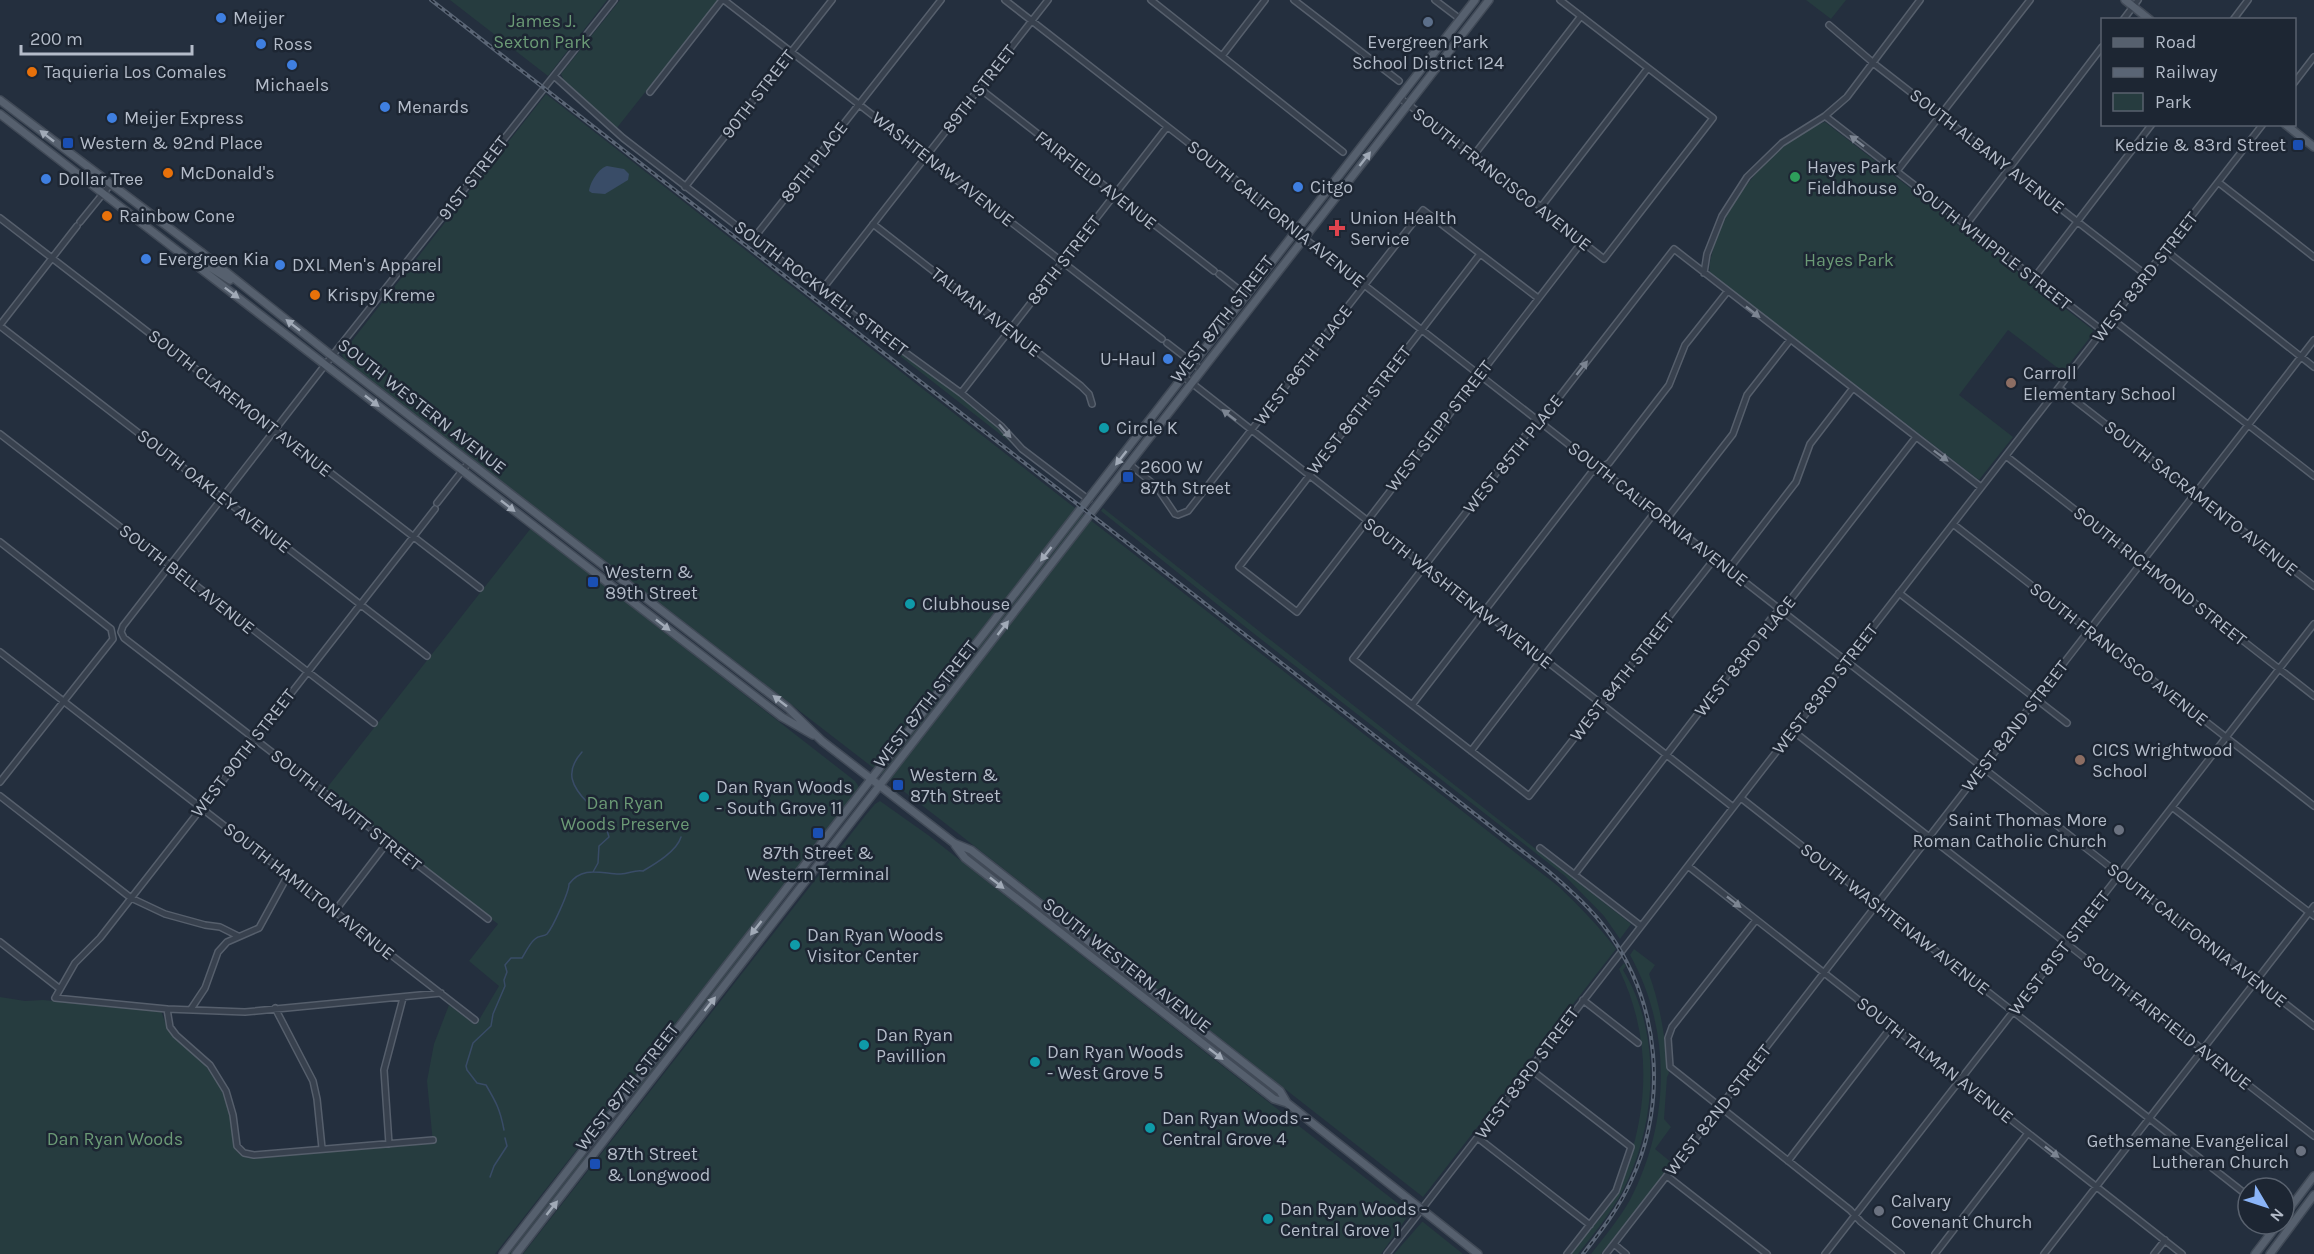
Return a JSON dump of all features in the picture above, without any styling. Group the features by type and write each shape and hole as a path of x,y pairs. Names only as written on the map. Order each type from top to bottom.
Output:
{"main road":[{"name":"WEST 87TH STREET","path":"503,1254 1475,0"},
{"name":"WEST 87TH STREET","path":"516,1254 1489,0"},
{"path":"2124,0 2147,18"},
{"name":"SOUTH WESTERN AVENUE","path":"0,100 788,708 822,741"},
{"name":"SOUTH WESTERN AVENUE","path":"0,114 782,717 822,741 872,779 954,843 965,858 1274,1099 1287,1103 1478,1254"},
{"path":"2288,126 2314,147"},
{"path":"188,259 202,262 240,284"},
{"path":"1147,425 1155,432"},
{"path":"2296,1200 2314,1176"},
{"path":"2296,1216 2314,1196"},
{"path":"2255,1254 2269,1236"},
{"path":"2270,1254 2281,1236"}],"street":[{"name":"91ST STREET","path":"122,633 123,626 325,365 614,0"},
{"name":"WASHTENAW AVENUE","path":"723,0 1202,370"},
{"path":"650,92 723,0"},
{"name":"90TH STREET","path":"685,187 832,0"},
{"name":"89TH PLACE","path":"754,238 941,0"},
{"name":"SOUTH CALIFORNIA AVENUE","path":"1005,0 1299,229 1304,238 2314,1026"},
{"name":"89TH STREET","path":"821,291 1048,0"},
{"path":"1151,0 1343,152"},
{"path":"1222,56 1265,0"},
{"path":"1294,0 1399,81"},
{"path":"1435,0 1460,20"},
{"path":"1541,207 1648,68 1560,0"},
{"path":"1920,0 1847,96 1825,116 1782,143 1747,177 1722,216 1707,254 1704,273 1982,487"},
{"path":"1896,171 2030,0"},
{"path":"2125,18 2139,0"},
{"path":"2234,18 2248,0"},
{"path":"1474,155 1581,16"},
{"name":"SOUTH ALBANY AVENUE","path":"1829,25 1873,62 2146,275"},
{"path":"1966,225 2101,50"},
{"path":"2296,82 2314,57"},
{"name":"SOUTH FRANCISCO AVENUE","path":"1400,98 1604,259 1713,118 1648,68"},
{"name":"SOUTH ROCKWELL STREET","path":"554,76 623,138 821,291 960,393 1001,426 1022,449 1089,500"},
{"name":"FAIRFIELD AVENUE","path":"979,88 1247,296"},
{"name":"SOUTH WHIPPLE STREET","path":"1825,116 2103,331"},
{"path":"2034,278 2150,126"},
{"name":"WEST 83RD STREET","path":"1387,1254 2261,126"},
{"name":"88TH STREET","path":"960,393 1167,127"},
{"path":"2218,182 2314,257"},
{"path":"0,326 110,185"},
{"name":"WEST 86TH PLACE","path":"1130,464 1156,486 1173,512 1179,515 1188,511 1423,210 1480,254"},
{"name":"SOUTH CLAREMONT AVENUE","path":"0,218 480,588"},
{"name":"TALMAN AVENUE","path":"873,224 1081,386 1089,394 1092,404"},
{"name":"WEST SEIPP STREET","path":"1297,612 1582,242"},
{"name":"WEST 85TH PLACE","path":"1412,705 1353,659 1674,249 1704,273"},
{"path":"2165,250 2314,367"},
{"path":"1480,254 1538,298"},
{"name":"WEST 86TH STREET","path":"1297,612 1239,567 1480,254"},
{"path":"1655,512 1471,751 1412,705 1591,473 1609,464 1670,385 1685,345 1727,292"},
{"path":"2112,319 2314,476"},
{"name":"SOUTH OAKLEY AVENUE","path":"0,326 427,656"},
{"path":"1666,520 1733,434 1747,394 1790,340"},
{"name":"WEST 82ND STREET","path":"1606,1254 2314,340"},
{"name":"SOUTH WASHTENAW AVENUE","path":"1184,377 1251,432 1733,807"},
{"path":"1729,569 1796,482 1810,444 1854,388"},
{"name":"SOUTH SACRAMENTO AVENUE","path":"2059,388 2314,586"},
{"name":"SOUTH BELL AVENUE","path":"0,435 374,723"},
{"name":"WEST 83RD PLACE","path":"1575,874 1916,437"},
{"name":"SOUTH RICHMOND STREET","path":"2006,456 2314,696"},
{"name":"WEST 90TH STREET","path":"167,1009 55,998 82,954 100,938 469,462"},
{"name":"SOUTH FRANCISCO AVENUE","path":"1953,524 2314,806"},
{"path":"0,543 111,629 114,634 113,639 0,782"},
{"name":"WEST 84TH STREET","path":"1471,751 1529,796 1714,558"},
{"path":"1899,593 2067,723"},
{"name":"WEST 81ST STREET","path":"1825,1254 2314,624"},
{"name":"SOUTH LEAVITT STREET","path":"122,633 124,638 488,920"},
{"name":"SOUTH HAMILTON AVENUE","path":"0,652 475,1020"},
{"name":"SOUTH FAIRFIELD AVENUE","path":"1793,730 2314,1136"},
{"path":"0,796 131,898 165,914 220,927 238,936"},
{"name":"SOUTH WASHTENAW AVENUE","path":"1741,798 2236,1187"},
{"path":"2172,807 2311,914"},
{"path":"335,911 387,843"},
{"path":"1540,848 1641,926"},
{"name":"SOUTH TALMAN AVENUE","path":"1688,866 2182,1254"},
{"path":"191,1009 205,988 218,952 227,942 254,931 264,922 276,894 288,875"},
{"path":"2044,1254 2256,980 2311,914 2314,906"},
{"path":"1756,920 1668,1034 1671,1070 1788,1161 1901,1254"},
{"path":"0,942 60,988"},
{"path":"433,1140 254,1155 244,1153 237,1146 233,1115 226,1091 210,1065 170,1027 167,1009 245,1011 441,993"},
{"path":"389,1144 384,1070 403,998"},
{"path":"1583,1000 1638,1043"},
{"path":"275,1008 313,1081 322,1148"},
{"path":"1788,1161 1892,1026"},
{"path":"1530,1069 1631,1147 1616,1191 1567,1254"},
{"path":"1935,1254 2028,1133"},
{"path":"1478,1138 1590,1225"},
{"path":"1667,1176 1767,1254"},
{"path":"2154,1254 2165,1240"},
{"path":"1614,1244 1626,1254"}],"green space":[{"name":"James J. Sexton Park","path":"450,0 607,0 548,76"},
{"path":"620,0 718,0 616,129 564,80 561,74"},
{"path":"1806,0 1846,0 1831,19"},
{"path":"546,94 1558,886 1616,949 1423,1197 941,820 344,360 342,354 344,351"},
{"name":"Hayes Park","path":"1825,122 2093,330 2092,335 2063,372 2008,330 1959,395 2013,437 1979,480 1710,273 1710,260 1721,228 1743,190 1772,156 1789,142"},
{"path":"722,217 960,395 1000,428 1019,449"},
{"path":"1103,508 1631,924 1620,939 1604,916 1565,876 1248,629 1101,511"},
{"name":"Dan Ryan Woods","path":"531,528 855,781 859,787 855,794 495,1254 0,1254 0,997 25,1001 43,1000 161,1011 168,1030 203,1062 222,1090 229,1108 234,1147 243,1156 433,1143 427,1081 434,1044 449,1005 476,1025 499,986 469,961 498,924 342,806 326,789"},
{"path":"880,801 928,835 1410,1213 1381,1254 523,1254 865,816"},
{"path":"968,854 985,865 1278,1095 1276,1096"},
{"path":"778,907 780,908 629,1103 638,1087"},
{"path":"1634,949 1655,965 1649,974 1663,1031 1669,1073 1664,1119 1671,1127 1655,1149 1672,1163 1601,1254 1591,1254 1631,1198 1644,1169 1659,1107 1661,1076 1659,1045 1644,984 1630,955"},
{"path":"1624,963 1626,966 1623,970 1644,1020 1649,1047 1649,1103 1644,1130 1637,1157 1617,1201 1578,1254 1570,1254 1603,1215 1618,1192 1636,1137 1641,1112 1643,1064 1641,1040 1629,992 1619,969"},
{"path":"584,1156 586,1158 512,1254 507,1254"},
{"path":"1423,1222 1463,1254 1394,1254"}],"water":[{"path":"607,166 624,169 629,174 628,180 605,194 592,193 589,191 593,180 601,169"}],"waterway":[{"path":"582,752 573,766 572,779 588,803"},
{"path":"593,872 598,863 599,846 609,837 606,827"},
{"path":"504,1130 501,1116 486,1085 477,1083 466,1066 473,1043 491,1026 493,1014 505,986 504,980 507,972 505,965 511,958 522,958 533,941 547,934 560,909 569,884 574,878 592,872 622,874 643,871 670,852 681,837"},
{"path":"490,1177 507,1146 505,1138"}],"railway":[{"path":"431,0 1548,871 1588,908 1609,933 1626,961 1639,991 1648,1022 1653,1054 1654,1086 1643,1150 1631,1181 1615,1210 1583,1254"}],"place":[{"name":"Meijer","path":"221,18"},
{"name":"Evergreen Park School District 124","path":"1428,22"},
{"name":"Ross","path":"261,44"},
{"name":"Michaels","path":"292,65"},
{"name":"Taquieria Los Comales","path":"32,72"},
{"name":"Menards","path":"385,107"},
{"name":"Meijer Express","path":"112,118"},
{"name":"Western & 92nd Place","path":"68,143"},
{"name":"Kedzie & 83rd Street","path":"2298,145"},
{"name":"McDonald's","path":"168,173"},
{"name":"Hayes Park Fieldhouse","path":"1795,177"},
{"name":"Dollar Tree","path":"46,179"},
{"name":"Citgo","path":"1298,187"},
{"name":"Rainbow Cone","path":"107,216"},
{"name":"Union Health Service","path":"1337,228"},
{"name":"Evergreen Kia","path":"146,259"},
{"name":"DXL Men's Apparel","path":"280,265"},
{"name":"Krispy Kreme","path":"315,295"},
{"name":"U-Haul","path":"1168,359"},
{"name":"Carroll Elementary School","path":"2011,383"},
{"name":"Circle K","path":"1104,428"},
{"name":"2600 W 87th Street","path":"1128,477"},
{"name":"Western & 89th Street","path":"593,582"},
{"name":"Clubhouse","path":"910,604"},
{"name":"CICS Wrightwood School","path":"2080,760"},
{"name":"Western & 87th Street","path":"898,785"},
{"name":"Dan Ryan Woods - South Grove 11","path":"704,797"},
{"name":"Saint Thomas More Roman Catholic Church","path":"2119,830"},
{"name":"87th Street & Western Terminal","path":"818,833"},
{"name":"Dan Ryan Woods Visitor Center","path":"795,945"},
{"name":"Dan Ryan Pavillion","path":"864,1045"},
{"name":"Dan Ryan Woods - West Grove 5","path":"1035,1062"},
{"name":"Dan Ryan Woods - Central Grove 4","path":"1150,1128"},
{"name":"Gethsemane Evangelical Lutheran Church","path":"2301,1151"},
{"name":"87th Street & Longwood","path":"595,1164"},
{"name":"Calvary Covenant Church","path":"1879,1211"},
{"name":"Dan Ryan Woods - Central Grove 1","path":"1268,1219"}],"park label":[{"name":"Dan Ryan Woods Preserve","path":"625,813"}]}
